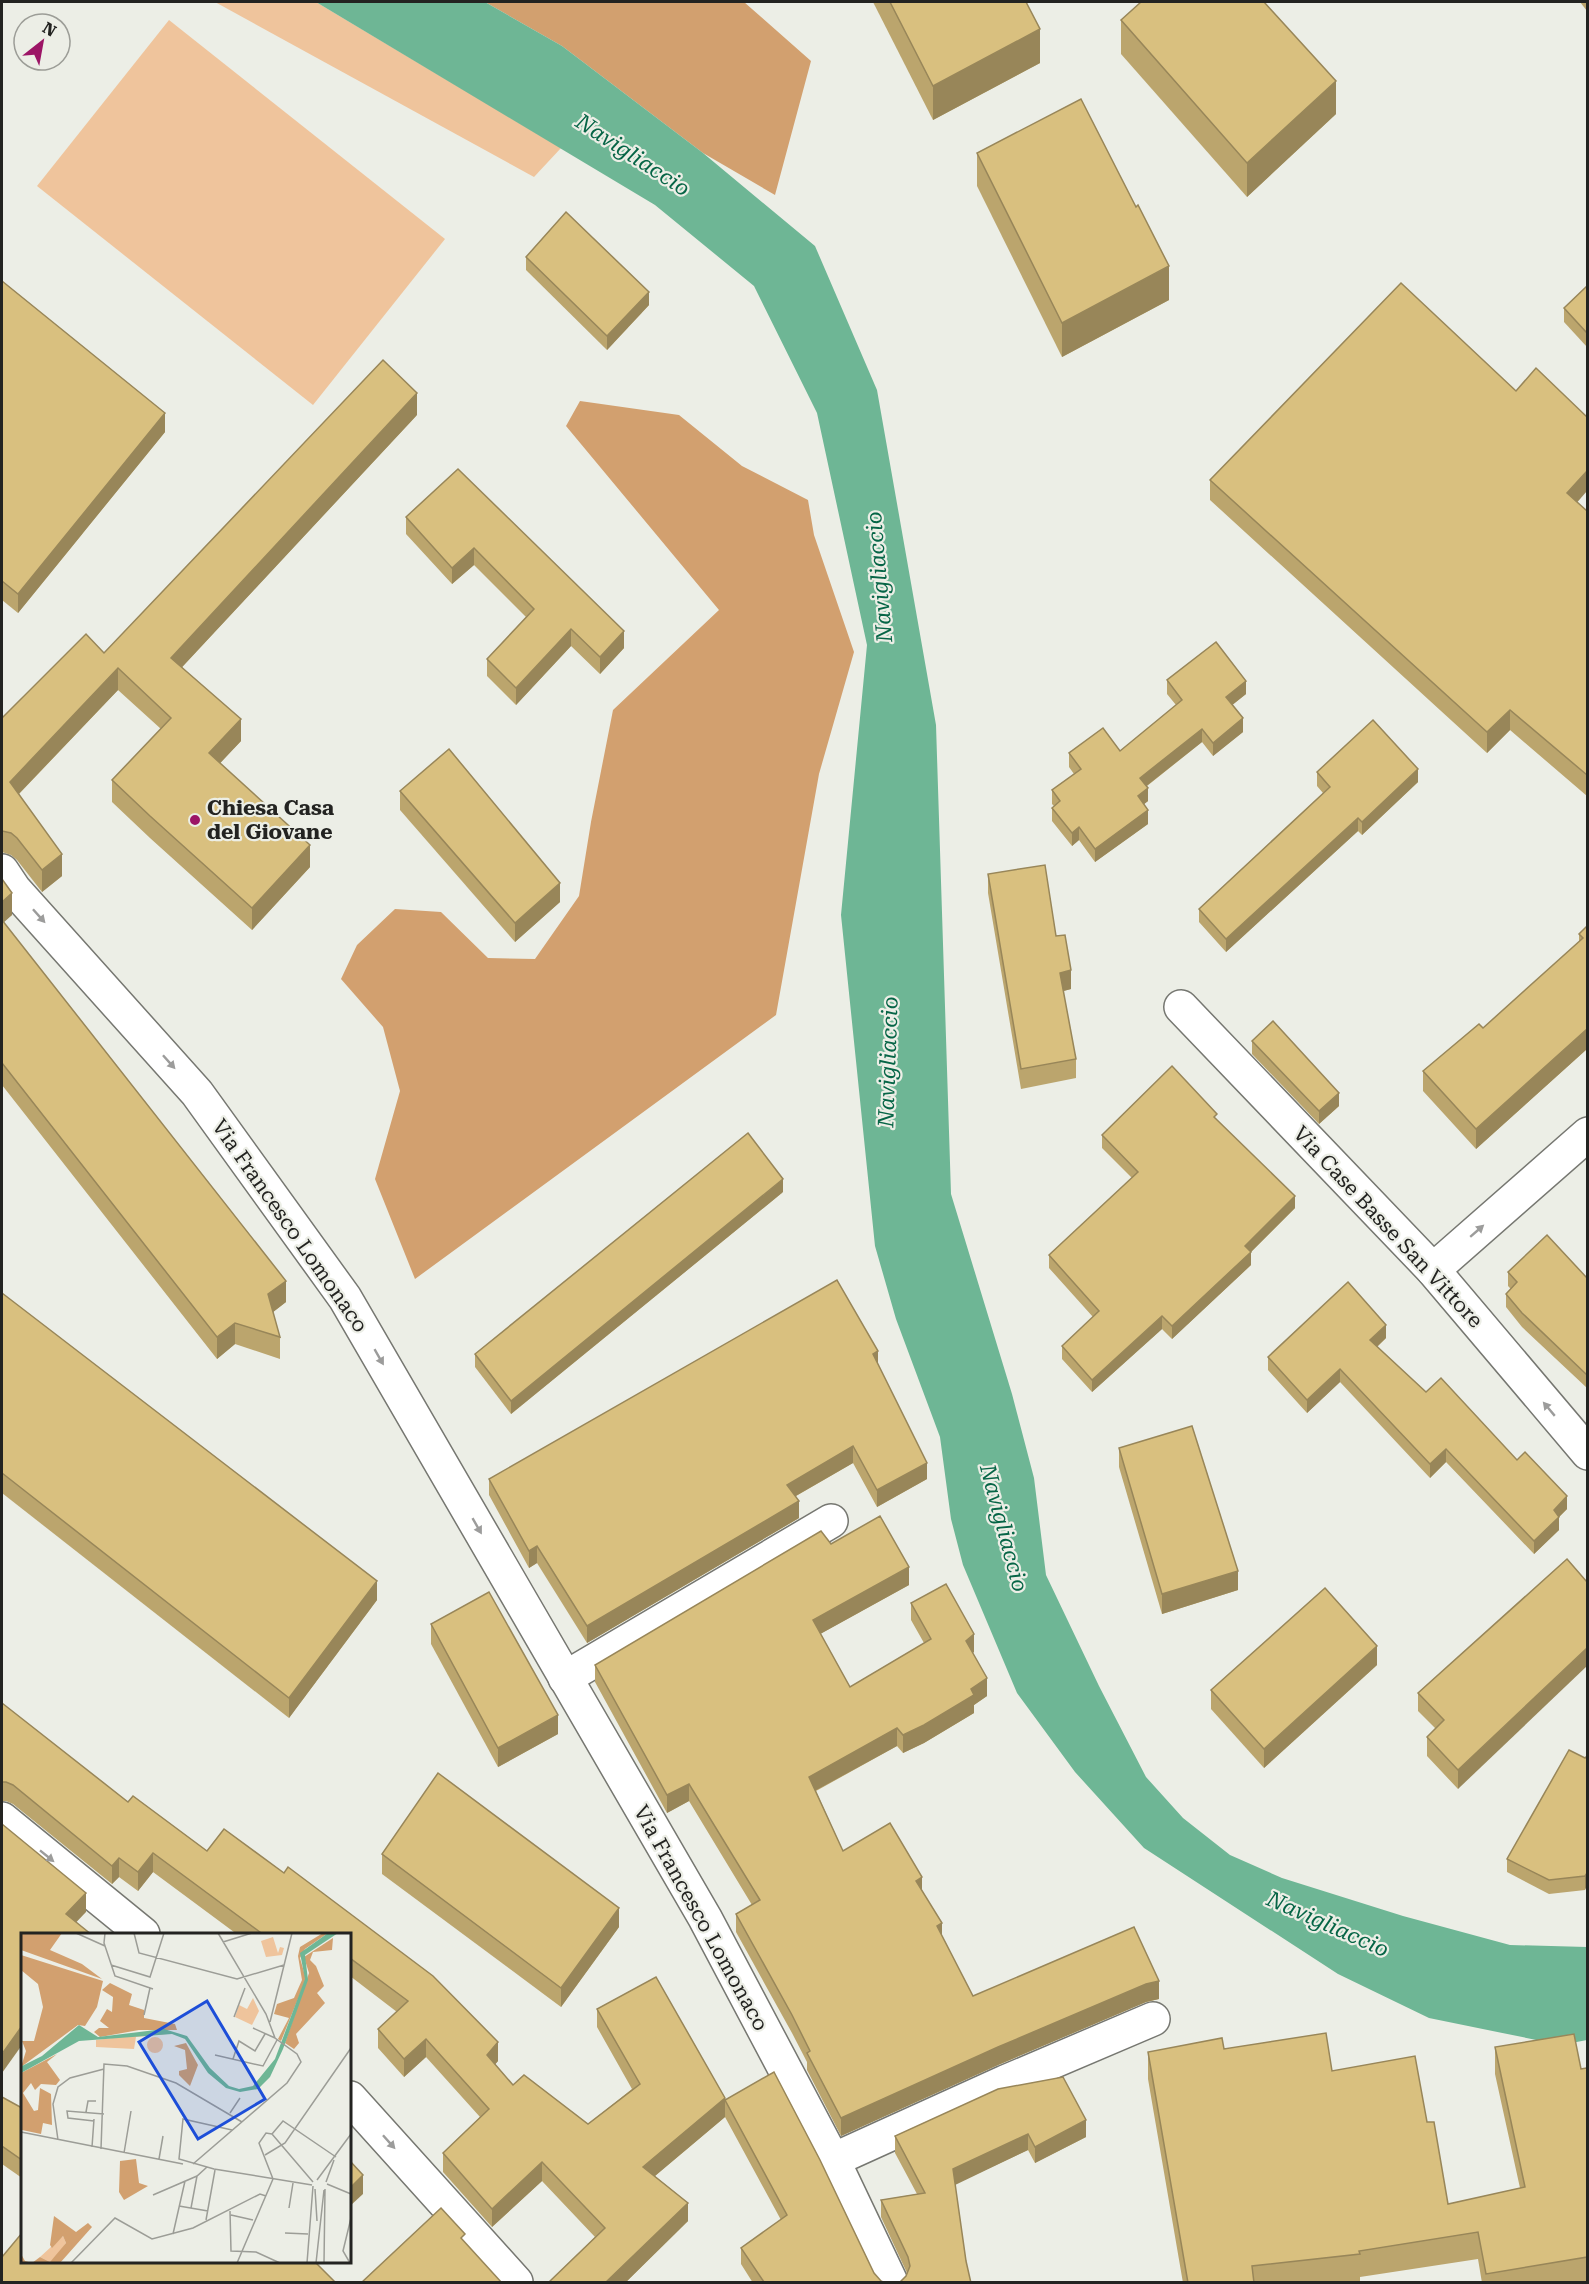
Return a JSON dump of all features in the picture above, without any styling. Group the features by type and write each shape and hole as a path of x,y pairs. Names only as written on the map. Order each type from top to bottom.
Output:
{"street":[{"name":"Via Francesco Lomonaco","path":"2,871 14,889 197,1093 345,1298 705,1918 833,2160 891,2283"},
{"name":"Via Case Basse San Vittore","path":"1181,1007 1432,1270 1587,1453"},
{"path":"1432,1270 1587,1134"},
{"path":"565,1678 831,1521"},
{"path":"2,1819 141,1933"},
{"path":"833,2160 1005,2082 1154,2019"},
{"path":"351,2099 516,2283"}],"shaded area":[{"path":"215,2 316,2 561,148 534,177"},
{"path":"485,2 744,2 811,61 775,195 703,153 562,46"},
{"path":"169,20 445,239 313,405 37,186"},
{"path":"580,401 679,415 742,466 808,500 814,535 854,652 819,774 776,1015 415,1279 375,1179 400,1091 383,1027 341,979 357,945 395,909 441,912 488,958 535,959 579,896 613,710 719,610 566,426"}],"water":[{"name":"Navigliaccio","path":"316,2 485,2 562,46 703,153 815,246 877,390 936,725 951,1194 1012,1394 1034,1478 1046,1575 1146,1777 1183,1818 1230,1855 1282,1878 1403,1916 1510,1945 1587,1947 1587,2040 1561,2045 1429,2018 1338,1974 1144,1848 1075,1772 1017,1693 963,1565 951,1519 940,1437 896,1319 875,1246 841,915 867,645 817,413 754,286 655,205"}],"building":[{"path":"890,2 1026,2 1040,29 933,86"},
{"path":"1141,2 1264,2 1336,81 1247,163 1121,20"},
{"path":"1081,99 1169,266 1062,323 977,153"},
{"path":"566,212 649,292 607,336 526,257"},
{"path":"2,281 165,413 18,594 2,581"},
{"path":"1401,283 1516,391 1536,368 1587,417 1587,471 1567,493 1587,511 1587,775 1510,710 1487,732 1210,480"},
{"path":"1587,286 1587,333 1564,308"},
{"path":"383,360 417,393 171,658 241,719 209,753 310,845 252,908 150,816 112,780 171,718 118,668 10,782 62,854 42,870 17,838 11,833 2,831 2,718 86,634 104,653"},
{"path":"458,469 624,631 600,657 571,629 516,688 487,659 534,609 474,548 452,568 406,517"},
{"path":"1216,642 1246,681 1226,697 1243,718 1213,743 1202,729 1140,778 1148,788 1138,796 1148,810 1095,849 1079,827 1072,833 1052,808 1060,801 1052,790 1081,769 1069,753 1103,728 1120,751 1182,700 1167,680"},
{"path":"1373,720 1418,769 1362,822 1358,818 1226,939 1199,909 1330,787 1317,772"},
{"path":"449,749 560,883 515,923 400,791"},
{"path":"1045,865 1056,936 1065,935 1071,970 1060,973 1076,1059 1021,1069 988,874"},
{"path":"2,879 12,893 2,902"},
{"path":"2,920 286,1281 268,1294 280,1337 235,1323 217,1337 2,1063"},
{"path":"1587,926 1587,1029 1476,1129 1423,1071 1479,1024 1483,1028 1583,938 1579,934"},
{"path":"1273,1021 1339,1093 1319,1111 1252,1041"},
{"path":"1172,1066 1217,1114 1214,1117 1295,1196 1245,1246 1251,1252 1172,1326 1162,1316 1092,1380 1062,1346 1099,1311 1049,1255 1138,1172 1102,1135"},
{"path":"748,1133 783,1179 511,1401 475,1354"},
{"path":"1547,1235 1587,1278 1587,1375 1522,1313 1506,1294 1517,1282 1508,1272"},
{"path":"837,1280 878,1351 873,1354 927,1463 877,1490 853,1446 787,1485 799,1501 587,1626 537,1546 529,1551 489,1479"},
{"path":"1348,1282 1386,1325 1370,1340 1426,1392 1441,1378 1517,1460 1525,1452 1567,1496 1554,1510 1559,1517 1534,1541 1446,1449 1430,1464 1340,1369 1307,1400 1268,1357"},
{"path":"2,1293 377,1581 289,1698 2,1473"},
{"path":"1192,1426 1238,1571 1162,1594 1119,1448"},
{"path":"880,1516 909,1567 813,1620 850,1687 931,1639 911,1603 946,1584 974,1634 966,1641 987,1678 971,1689 974,1695 924,1725 903,1735 897,1728 809,1777 843,1851 890,1823 922,1877 916,1881 942,1923 937,1926 973,1996 1134,1927 1159,1981 1146,1984 998,2047 841,2118 807,2053 810,2051 792,2015 736,1914 760,1900 689,1784 667,1795 595,1665 821,1531 831,1544"},
{"path":"1567,1559 1587,1582 1587,1648 1458,1770 1427,1737 1444,1720 1418,1693"},
{"path":"1325,1588 1377,1646 1264,1749 1211,1690"},
{"path":"489,1592 558,1715 498,1748 431,1624"},
{"path":"2,1703 128,1802 133,1796 207,1851 224,1829 284,1873 288,1867 433,1976 498,2042 487,2055 513,2085 524,2075 588,2124 640,2084 597,2009 656,1977 725,2098 643,2167 688,2203 605,2283 548,2283 605,2228 542,2162 492,2209 443,2153 489,2109 426,2039 404,2059 378,2029 408,2001 351,1959 351,1933 261,1933 153,1853 138,1872 119,1858 112,1866 13,1785 2,1782"},
{"path":"1569,1750 1585,1758 1587,1756 1587,1873 1585,1876 1549,1880 1507,1859"},
{"path":"438,1773 619,1908 561,1988 382,1854"},
{"path":"2,1824 86,1893 66,1914 90,1933 21,1933 21,2027 2,2054"},
{"path":"1326,2033 1332,2071 1415,2056 1427,2122 1434,2122 1448,2204 1525,2187 1495,2047 1574,2034 1581,2069 1587,2068 1587,2257 1486,2274 1478,2232 1359,2251 1360,2254 1252,2266 1254,2283 1188,2283 1148,2052 1222,2038 1224,2049"},
{"path":"774,2072 820,2160 874,2273 885,2283 763,2283 741,2248 787,2215 725,2100"},
{"path":"1063,2077 1086,2120 1035,2147 1028,2134 953,2169 971,2283 897,2283 906,2276 910,2266 881,2200 925,2193 895,2136 998,2089"},
{"path":"2,2097 21,2107 21,2159 2,2146"},
{"path":"351,2162 363,2175 351,2187"},
{"path":"441,2208 465,2234 461,2238 502,2283 361,2283"},
{"path":"21,2234 21,2263 316,2263 336,2283 2,2283 2,2257"}],"place":[{"name":"Chiesa Casa del Giovane","path":"195,820"}]}
